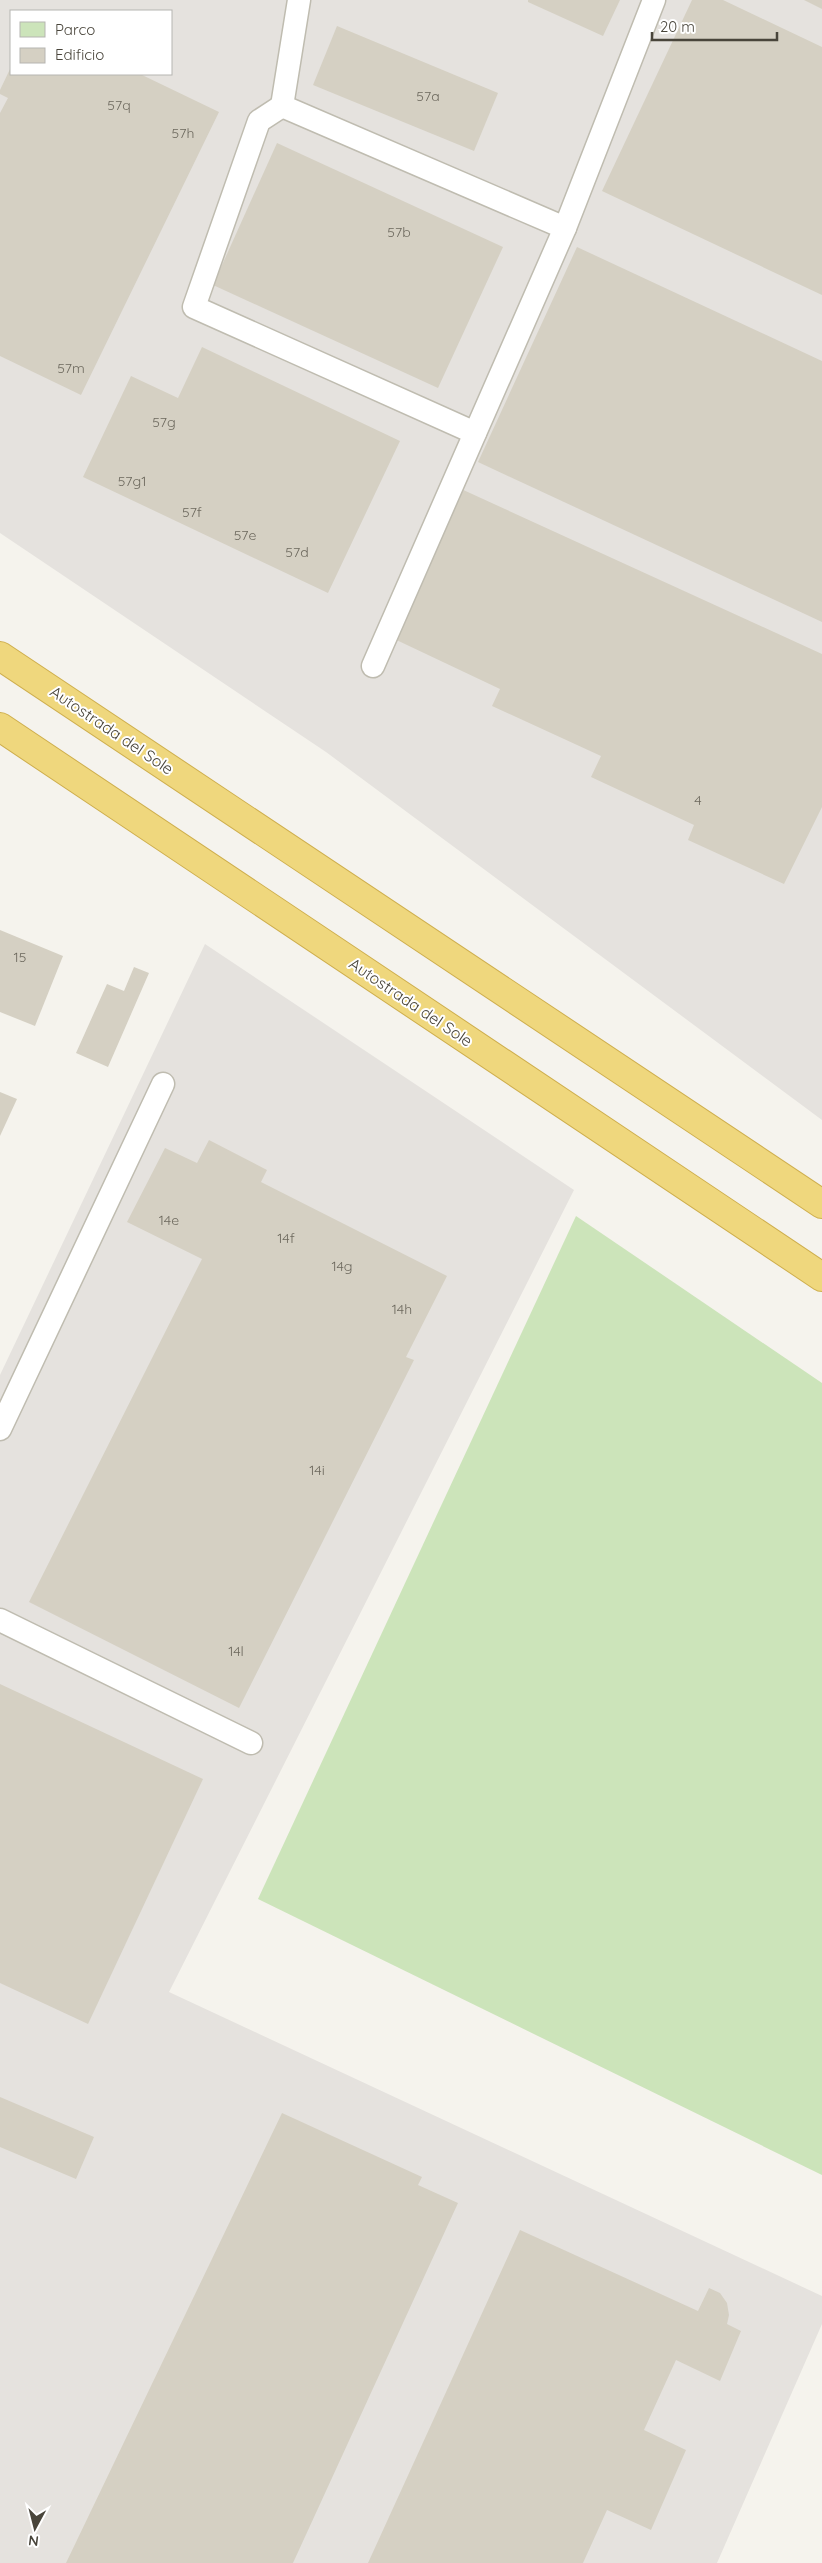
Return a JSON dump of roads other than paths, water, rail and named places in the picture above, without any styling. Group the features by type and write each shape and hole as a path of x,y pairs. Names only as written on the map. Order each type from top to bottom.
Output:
{"highway":[{"name":"Autostrada del Sole","path":"0,656 822,1204"},
{"name":"Autostrada del Sole","path":"0,727 822,1277"}],"lane":[{"path":"299,0 282,106 259,121 194,307 475,433"},
{"path":"373,666 565,228 654,0"},
{"path":"282,106 565,228"},
{"path":"0,1429 163,1084"},
{"path":"0,1620 251,1743"}]}
